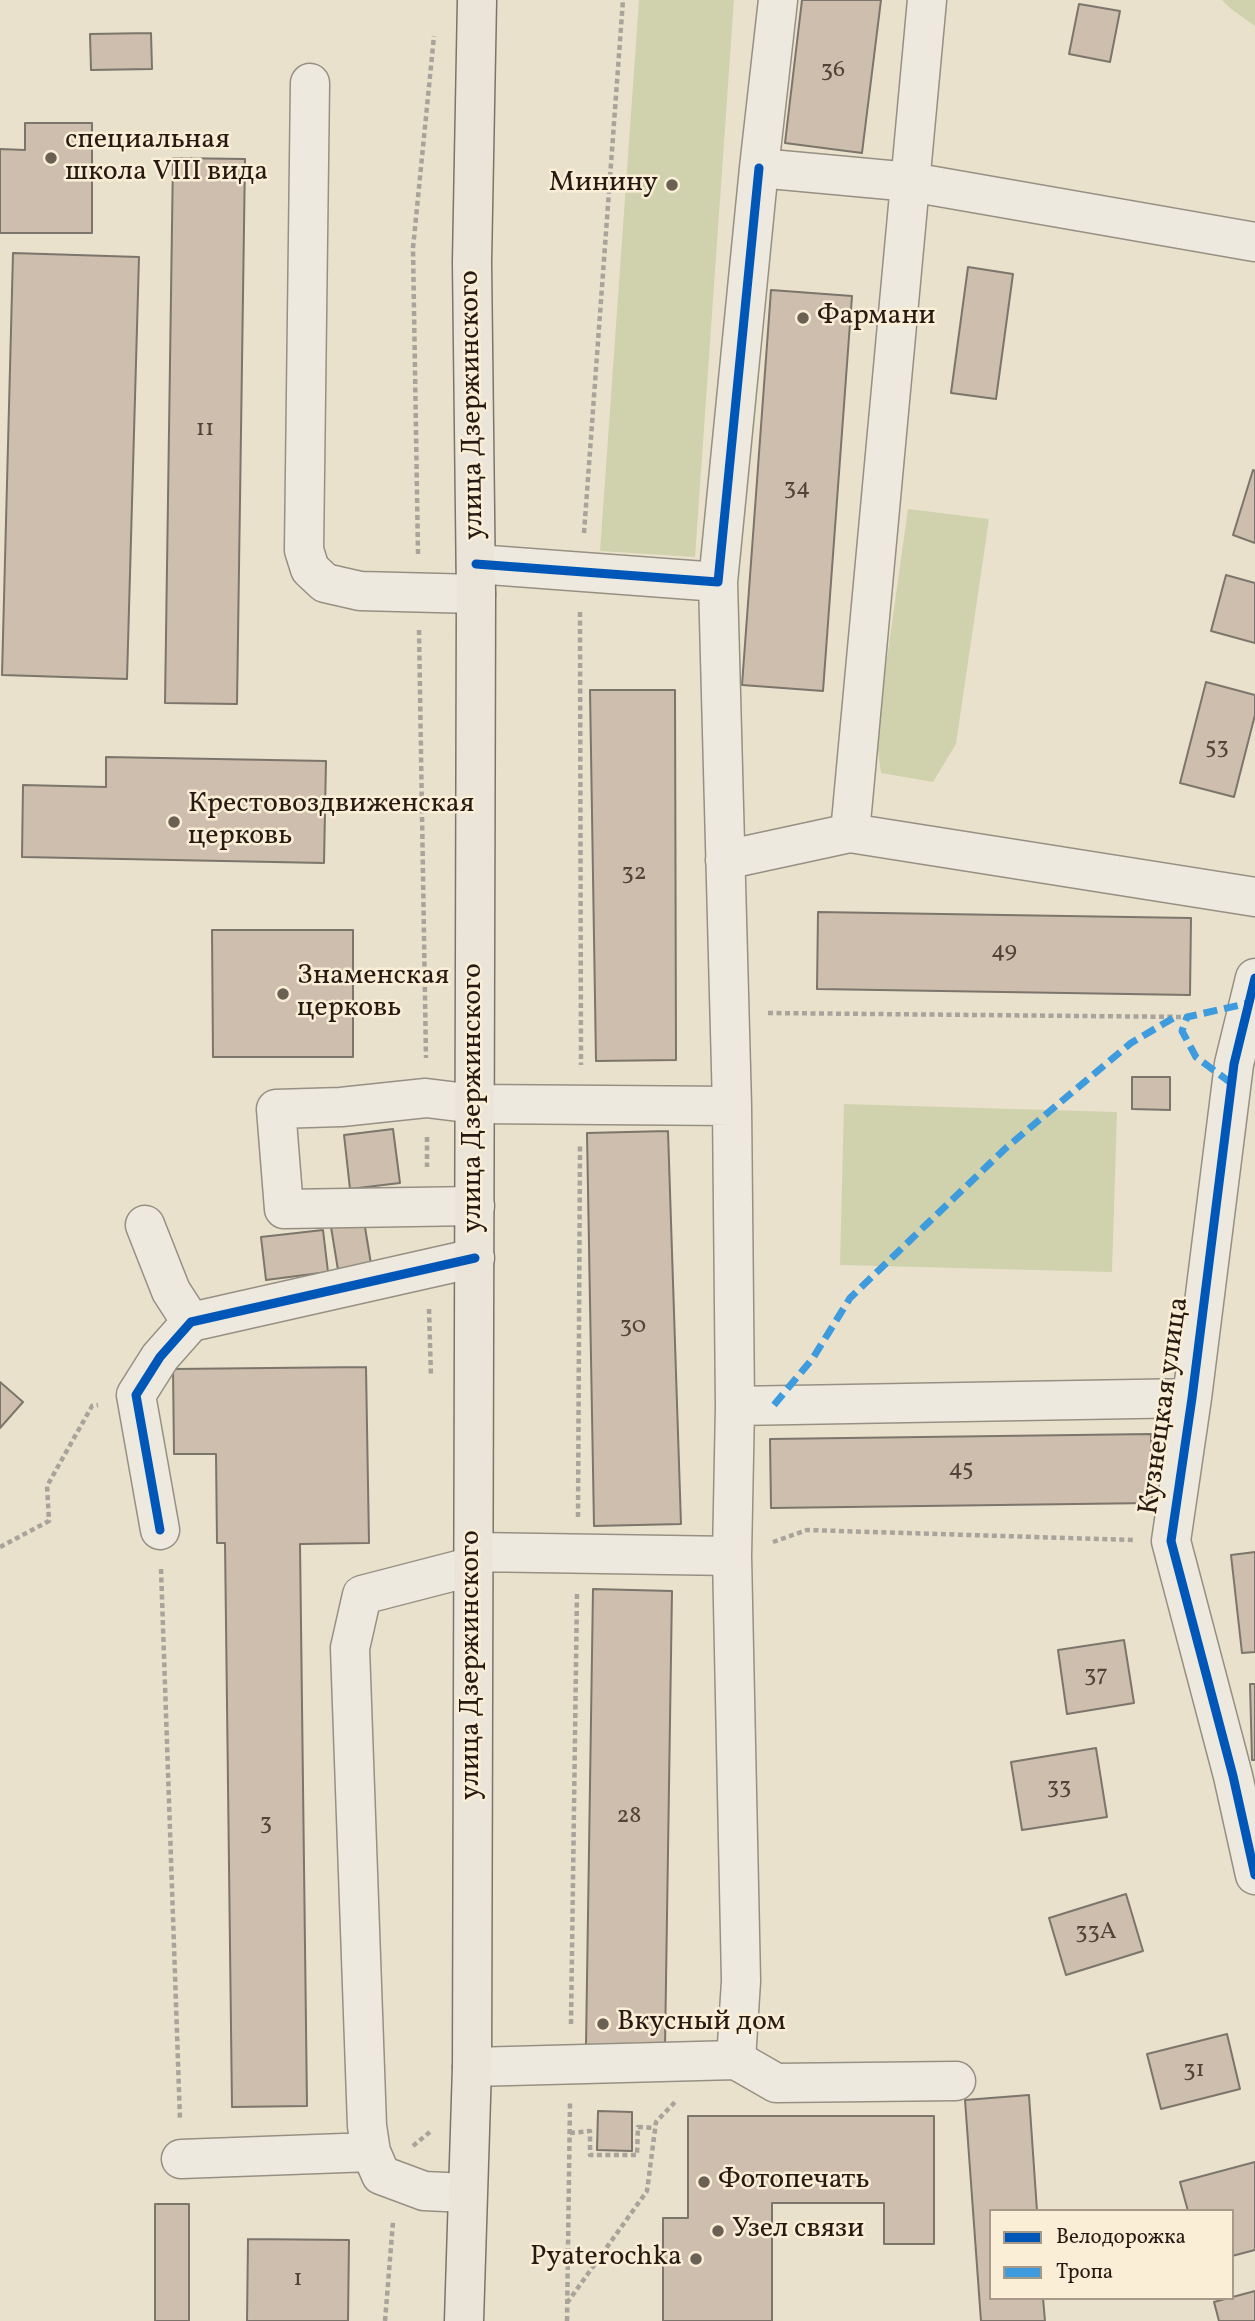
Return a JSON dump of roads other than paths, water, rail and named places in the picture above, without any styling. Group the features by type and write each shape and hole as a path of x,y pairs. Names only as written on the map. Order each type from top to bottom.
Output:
{"main road":[{"name":"улица Дзержинского","path":"464,2321 472,2067 476,579 472,262 477,0"}],"street":[{"path":"725,2060 741,1981 732,1556 735,1406 732,1106 718,582 778,0"},
{"path":"850,834 926,0"},
{"path":"310,83 304,550 310,569 325,583 360,591 580,571 718,582"},
{"path":"759,168 911,182 1255,242"},
{"path":"725,860 850,834 1255,897"},
{"name":"Кузнецкая улица","path":"1255,978 1234,1064 1171,1542 1244,1779 1255,1875"},
{"path":"475,1206 284,1209 276,1109 341,1107 426,1098 475,1104 732,1106"},
{"path":"145,1225 171,1291 191,1322"},
{"path":"160,1530 136,1395 160,1357 191,1322 475,1258"},
{"path":"735,1406 1192,1398"},
{"path":"467,2193 424,2190 381,2175 371,2152 367,2126 350,1648 362,1595 474,1559 578,1554 732,1556"},
{"path":"472,2067 725,2060 776,2083 956,2081"},
{"path":"181,2159 371,2152"}],"place":[{"name":"специальная школа VIII вида","path":"51,158"},
{"name":"Минину","path":"672,185"},
{"name":"Фармани","path":"803,318"},
{"name":"Крестовоздвиженская церковь","path":"174,822"},
{"name":"Знаменская церковь","path":"283,994"},
{"name":"Вкусный дом","path":"603,2024"},
{"name":"Фотопечать","path":"704,2182"},
{"name":"Узел связи","path":"718,2231"},
{"name":"Pyaterochka","path":"696,2259"}]}
